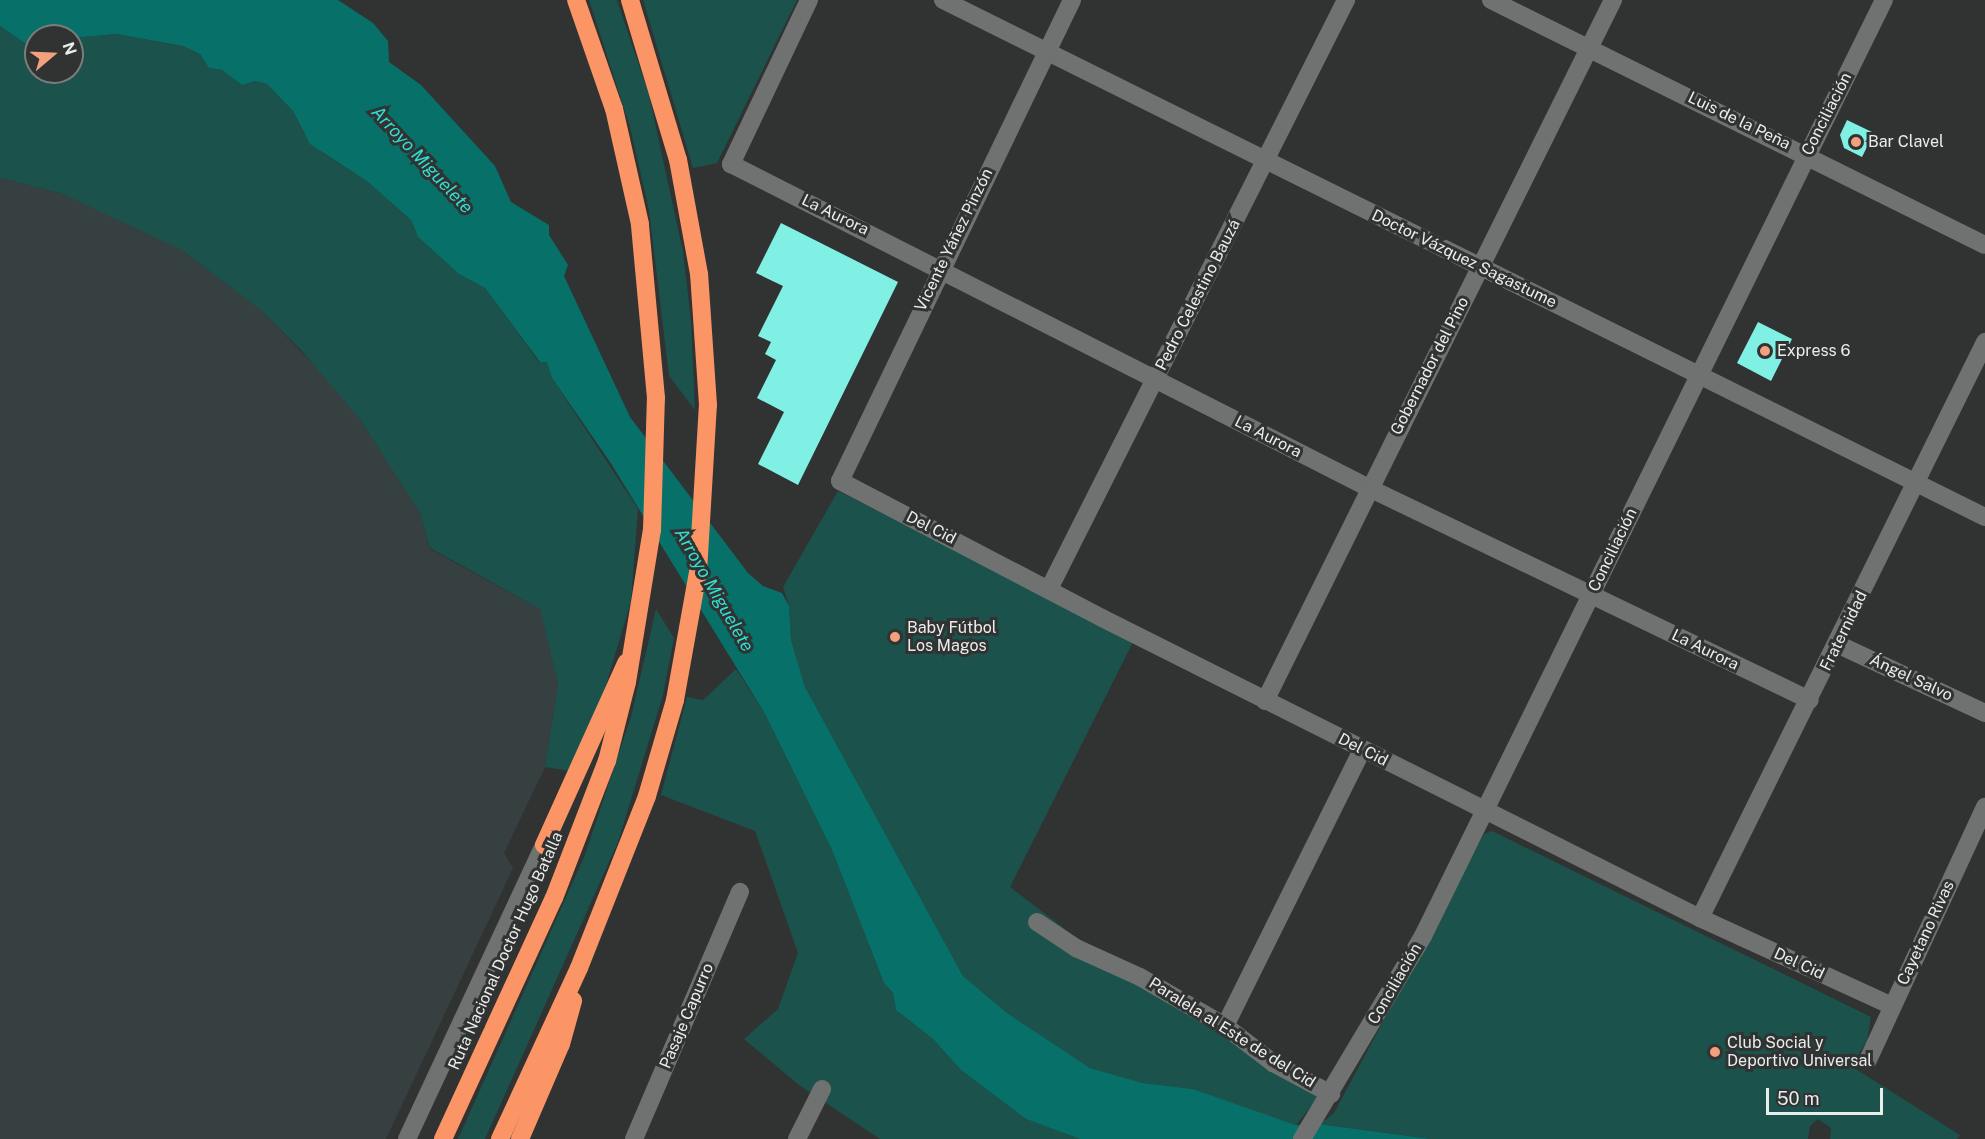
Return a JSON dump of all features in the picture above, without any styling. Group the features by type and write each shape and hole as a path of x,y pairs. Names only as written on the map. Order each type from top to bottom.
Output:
{"highway":[{"name":"Ruta Nacional Doctor Hugo Batalla","path":"443,1139 569,859 606,761 634,648 645,583 655,481 653,340 640,224 629,165 576,0"},
{"path":"500,1139 579,968 647,796 686,648 704,512 708,405 699,274 690,217 664,102 630,0"},
{"path":"544,845 614,683 634,648"},
{"path":"520,1139 561,1044 579,968"}],"street":[{"name":"La Aurora","path":"809,0 731,164 940,267 1369,488 1809,700"},
{"name":"Doctor Vázquez Sagastume","path":"943,0 1985,517"},
{"name":"Vicente Yáñez Pinzón","path":"840,481 940,267 1072,0"},
{"name":"Pedro Celestino Bauzá","path":"1049,589 1346,0"},
{"name":"Luis de la Peña","path":"1491,0 1807,154 1985,245"},
{"name":"Gobernador del Pino","path":"1265,701 1613,0"},
{"name":"Conciliación","path":"1302,1139 1327,1102 1423,936 1884,0"},
{"name":"Fraternidad","path":"1700,918 1917,484 1985,342"},
{"name":"Del Cid","path":"840,481 1362,750 1485,809 1700,918 1892,1005"},
{"name":"Ángel Salvo","path":"1837,644 1985,713"},
{"path":"1225,1026 1362,750"},
{"name":"Cayetano Rivas","path":"1868,1060 1985,807"},
{"path":"407,1139 544,845"},
{"name":"Pasaje Capurro","path":"634,1139 740,892"},
{"name":"Paralela al Este de del Cid","path":"1038,922 1076,948 1140,977 1225,1026 1327,1102"},
{"path":"797,1139 822,1089"}],"shaded area":[{"path":"589,0 617,0 649,95 683,252 691,320 695,410 669,376 649,210 630,127"},
{"path":"643,0 797,0 717,163 693,168"},
{"path":"0,26 24,43 24,84 84,84 84,37 116,34 183,46 200,54 209,68 222,70 242,85 255,81 267,84 293,111 304,133 323,153 368,182 411,220 418,237 459,274 485,288 539,362 547,361 552,378 638,509 631,601 606,685 570,771 545,767 558,684 540,609 430,548 420,513 359,418 301,350 263,312 182,250 63,194 0,178"},
{"path":"0,178 63,194 146,231 182,250 263,312 340,392 359,418 420,513 430,549 540,609 558,684 545,767 504,853 513,868 386,1139 0,1139"},
{"path":"838,491 1134,640 1010,887 1117,969 1320,1095 1296,1125 1193,1089 1143,1083 1090,1068 1007,1013 963,976 805,687 791,640 789,606 783,587"},
{"path":"656,609 674,638 663,695 618,842 485,1139 458,1139 585,855 631,717"},
{"path":"736,669 765,714 832,850 884,983 893,993 896,1010 933,1039 961,1070 1026,1119 1080,1139 880,1139 799,1085 744,1039 778,1009 798,953 755,831 661,795 687,697 703,700"},
{"path":"1492,831 1871,1017 1867,1041 1851,1066 1960,1135 1957,1139 1830,1139 1831,1128 1818,1119 1810,1126 1808,1139 1431,1139 1320,1124 1334,1113 1484,834"}],"water":[{"name":"Arroyo Miguelete","path":"0,0 338,0 373,23 388,41 389,62 421,85 495,166 511,202 549,225 549,235 568,265 564,276 630,417 748,573 763,586 782,593 789,606 791,640 805,687 963,976 1007,1013 1090,1068 1143,1083 1193,1089 1296,1125 1319,1124 1431,1139 1080,1139 1026,1119 961,1070 933,1039 896,1010 893,993 884,983 832,850 765,714 610,462 552,378 547,362 540,362 485,288 459,274 418,237 411,220 368,182 310,144 293,111 267,84 255,81 242,85 222,70 209,68 200,54 183,46 116,34 84,37 84,24 24,24 24,43 0,26"}],"building":[{"name":"Bar Clavel","path":"1847,120 1874,133 1862,157 1844,148 1840,135"},
{"path":"781,223 898,282 798,485 758,464 784,412 757,398 776,360 765,354 771,342 758,336 783,286 756,273"},
{"name":"Express 6","path":"1758,322 1792,339 1771,381 1737,363"}],"place":[{"name":"Bar Clavel","path":"1856,142"},
{"name":"Express 6","path":"1765,351"},
{"name":"Baby Fútbol Los Magos","path":"895,637"},
{"name":"Club Social y Deportivo Universal","path":"1715,1052"}]}
